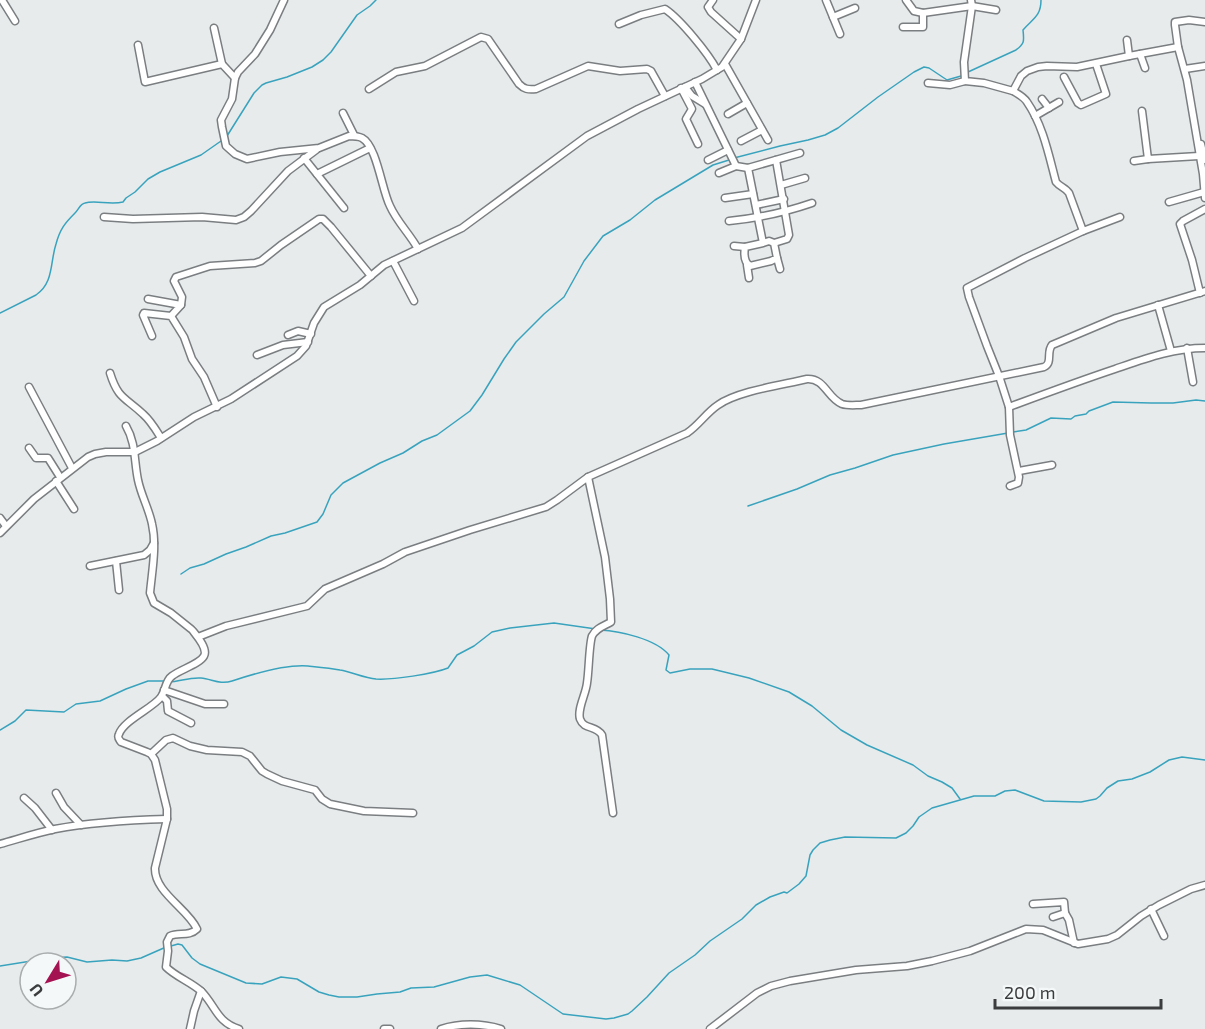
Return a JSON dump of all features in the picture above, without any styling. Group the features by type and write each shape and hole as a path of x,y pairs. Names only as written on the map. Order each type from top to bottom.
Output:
{"street":[{"path":"2,0 15,21"},
{"path":"284,0 264,40 235,78 232,99 221,120 226,146 230,151 247,159 280,152 319,148"},
{"path":"713,0 708,7 711,12 741,39"},
{"path":"0,533 58,479 95,454 135,452 147,447 297,356 308,342 324,307 360,285 384,265 462,228 587,136 717,70 725,64 741,39 756,0"},
{"path":"826,0 840,34"},
{"path":"906,0 914,11 923,13 971,3 996,10"},
{"path":"943,0 944,10"},
{"path":"965,81 964,62 971,3"},
{"path":"833,17 855,8"},
{"path":"619,24 665,9 682,24 717,70"},
{"path":"903,27 923,27 923,13"},
{"path":"1202,158 1185,69 1178,47 1175,22 1189,20 1205,22"},
{"path":"214,28 222,64 235,78"},
{"path":"369,89 396,72 425,66 484,37 488,39 524,88 536,88 588,66 620,71 647,69 651,71 665,96"},
{"path":"1127,40 1129,56"},
{"path":"138,45 145,82 222,64"},
{"path":"1013,90 1021,76 1038,67 1072,68 1178,47"},
{"path":"1140,54 1145,68"},
{"path":"725,64 768,140"},
{"path":"1064,77 1080,104 1105,95 1096,64"},
{"path":"1185,69 1205,66"},
{"path":"928,83 950,85 965,81 984,83 1013,90 1026,100 1046,145 1056,182 1069,193 1083,231"},
{"path":"695,82 736,166"},
{"path":"683,88 707,106"},
{"path":"683,88 692,110 686,118 698,144"},
{"path":"1042,99 1049,108"},
{"path":"1035,116 1059,102"},
{"path":"728,114 747,103"},
{"path":"1142,111 1148,159"},
{"path":"343,113 354,135"},
{"path":"741,141 762,130"},
{"path":"104,217 133,219 202,217 236,220 251,211 288,171 304,158 319,148 354,135 363,138 368,143 389,204 418,249"},
{"path":"1169,202 1204,195 1201,144"},
{"path":"317,174 370,148"},
{"path":"708,160 728,150"},
{"path":"720,173 736,166 748,168 800,153"},
{"path":"304,158 344,208"},
{"path":"1134,161 1202,158"},
{"path":"734,246 745,247 769,241 774,243 789,237 776,160"},
{"path":"748,168 763,243"},
{"path":"781,185 805,178"},
{"path":"725,198 753,194"},
{"path":"756,206 784,199"},
{"path":"729,221 785,213 813,203"},
{"path":"194,632 307,606 326,589 405,552 546,507 588,477 687,434 696,428 713,408 735,396 813,379 818,380 837,401 843,404 861,405 1044,367 1048,365 1048,352 1052,345 1116,318 1202,292 1180,224 1205,208"},
{"path":"1010,486 1018,483 1019,471 1010,435 1009,407 967,288 1083,231 1120,217"},
{"path":"171,316 181,305 182,297 174,281 176,277 210,266 261,261 319,219 326,220 371,276"},
{"path":"774,243 780,269"},
{"path":"745,247 749,278"},
{"path":"747,265 777,258"},
{"path":"393,261 414,301"},
{"path":"148,299 181,305"},
{"path":"1158,305 1171,351"},
{"path":"152,336 144,313 171,316"},
{"path":"171,316 184,337 192,359 204,377 217,406"},
{"path":"288,335 298,331 310,334"},
{"path":"257,355 283,345 308,342"},
{"path":"1187,348 1192,381"},
{"path":"1009,407 1171,351 1205,348"},
{"path":"110,373 117,391 145,415 161,438"},
{"path":"29,387 72,468"},
{"path":"126,426 132,437 138,479 153,525 151,598 194,632 205,653 198,661 172,675 163,693 129,722 119,734 119,740 151,754 156,765 164,794 167,819 155,876 193,921 197,929 193,933 170,936 167,942 166,965 168,969 201,991 225,1022 239,1029"},
{"path":"29,448 36,458 48,458 74,509"},
{"path":"1019,471 1052,465"},
{"path":"588,477 605,558 611,622 600,627 592,637 587,685 579,710 582,723 597,729 602,735 613,813"},
{"path":"0,518 6,526"},
{"path":"90,566 144,555 154,542"},
{"path":"116,561 119,590"},
{"path":"163,693 205,704 224,704"},
{"path":"163,693 168,711 191,723"},
{"path":"151,754 166,740 173,738 190,746 207,750 242,752 250,756 267,774 282,781 315,790 322,799 330,804 364,812 413,813"},
{"path":"56,793 64,807 81,825"},
{"path":"24,798 52,830"},
{"path":"0,844 81,825 122,820 167,819"},
{"path":"710,1029 757,993 771,986 856,970 907,966 932,961 970,951 1026,929 1043,930 1074,944 1083,945 1113,937 1151,909 1188,890 1205,885"},
{"path":"1033,903 1064,902 1074,944"},
{"path":"1151,909 1164,936"},
{"path":"1053,916 1065,913"},
{"path":"190,1029 201,991"},
{"path":"441,1029 463,1025 501,1029"},
{"path":"384,1029 390,1029"}],"waterway":[{"path":"227,136 254,93 262,85 312,67 323,60 357,15 376,0"},
{"path":"968,72 1019,48 1023,42 1023,30 1038,14 1041,0"},
{"path":"734,158 825,135 924,67 947,80 961,76"},
{"path":"0,313 42,290 49,278 59,234 82,204 123,202 148,179 201,155 221,141"},
{"path":"181,574 190,568 271,536 317,522 331,495 343,483 437,435 470,411 516,342 564,297 584,261 603,236 630,220 655,200 713,165 729,160"},
{"path":"1013,432 1026,430 1051,418 1071,419 1113,402 1205,401"},
{"path":"748,506 830,475 893,455 1008,433"},
{"path":"169,682 197,678 228,682 270,670 299,666 336,669 376,679 402,678 448,668 457,655 474,646 492,632 554,623 596,629"},
{"path":"600,630 627,634 656,644 669,655 666,670 670,673 690,669 712,669 749,678 789,692 812,706 841,730 867,745 913,765 928,776 952,788 960,799"},
{"path":"0,730 15,721 26,710 64,712 76,704 100,701 148,681 164,681"},
{"path":"171,946 182,945 200,964 246,983 262,984 281,977 297,979 319,992 339,997 357,997 400,992 411,988 434,987 470,977 487,975 520,985 563,1014 614,1018 632,1011 669,973 742,919 756,905 770,897 787,893 799,884 806,876 810,855 820,843 845,837 896,838 906,833 919,817 932,808 974,796 995,796 1005,791 1015,790 1044,801 1081,802 1096,799 1118,781 1132,779 1150,772 1169,760 1182,757 1205,760"},
{"path":"0,966 67,957 87,962 127,961 141,958 166,947"}]}
